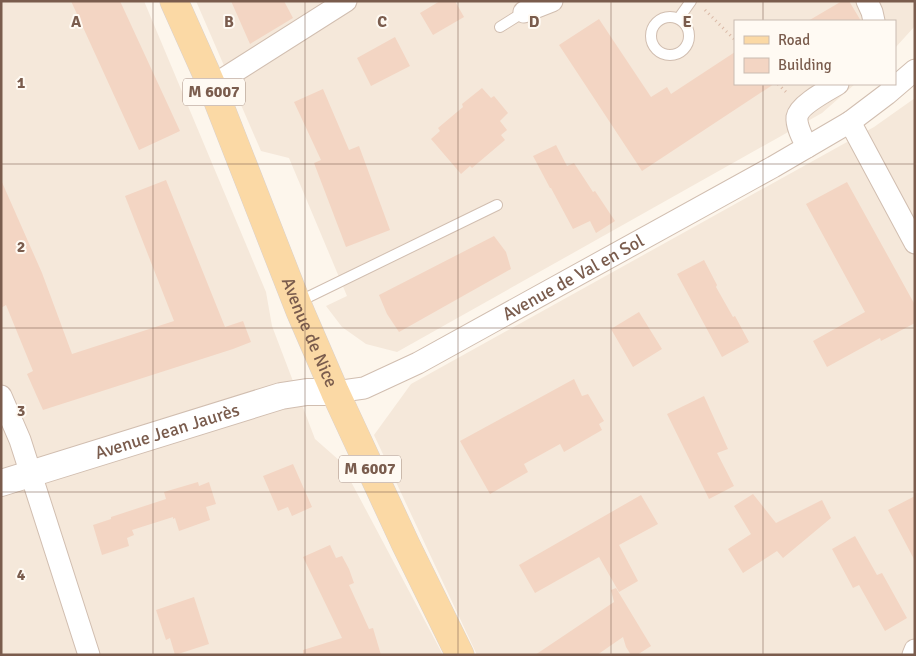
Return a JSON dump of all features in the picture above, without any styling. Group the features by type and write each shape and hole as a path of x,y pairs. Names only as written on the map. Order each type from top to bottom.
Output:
{"main road":[{"name":"Avenue de Nice","path":"174,1 212,86 297,303 335,392 406,545 460,655"}],"street":[{"path":"212,86 346,1"},
{"path":"524,12 552,1"},
{"path":"867,1 874,20"},
{"name":"Avenue de Val en Sol","path":"335,392 364,388 425,359 807,147 850,122 915,70"},
{"path":"807,147 798,124 797,116 804,106 836,85"},
{"path":"850,122 915,243"},
{"name":"Avenue Jean Jaurès","path":"1,483 281,396 307,392 335,392"},
{"path":"1,396 20,440 89,655"},
{"path":"913,655 915,650"}],"lane":[{"path":"679,18 691,1"},
{"path":"500,27 524,12"},
{"path":"297,303 497,205"}],"path":[{"path":"703,8 734,39"}],"shaded area":[{"path":"1,1 144,1 266,292 272,326 315,439 340,461 443,655 1,655"},
{"path":"196,1 915,1 915,26 896,47 896,20 734,20 734,85 854,85 822,113 397,352 366,344 342,327 326,306 347,296 289,158 261,151"},
{"path":"915,98 915,655 477,655 374,435 411,384 874,127"}],"building":[{"path":"71,1 120,1 180,131 139,150"},
{"path":"231,1 284,1 293,18 250,44"},
{"path":"440,1 455,1 464,17 433,35 420,13"},
{"path":"842,1 849,1 860,20 810,20"},
{"path":"599,19 651,97 667,87 671,94 734,53 734,85 772,85 642,171 559,45"},
{"path":"395,37 410,66 371,86 357,58"},
{"path":"482,88 491,98 494,96 508,113 500,121 507,130 501,135 505,140 472,168 470,166 461,174 431,139 440,131 438,128 463,107 462,104"},
{"path":"323,89 349,150 359,146 390,230 346,247 314,163 321,160 294,102"},
{"path":"556,145 567,166 574,163 615,221 596,233 590,221 573,229 533,156"},
{"path":"1,180 42,273 72,354 174,321 125,196 166,180 225,327 243,321 251,342 43,410 27,374 33,371 6,305 1,308"},
{"path":"847,182 915,305 915,323 881,341 880,338 827,367 813,341 865,312 806,204"},
{"path":"494,236 506,252 511,269 399,332 387,314 379,295"},
{"path":"704,260 717,285 716,287 749,342 722,357 677,274"},
{"path":"639,312 662,349 633,367 611,329"},
{"path":"574,379 582,396 588,394 604,421 599,424 602,430 564,452 560,444 524,464 528,472 490,494 460,441"},
{"path":"704,396 728,449 717,453 734,486 709,499 667,414"},
{"path":"293,464 312,507 292,516 288,507 278,511 263,476"},
{"path":"198,482 199,486 209,482 216,504 206,507 210,520 179,531 173,517 132,530 134,535 127,538 129,546 102,555 93,525 166,499 164,492"},
{"path":"753,494 776,523 822,500 831,518 783,558 777,551 743,573 728,549 751,534 734,506"},
{"path":"641,495 658,524 619,545 638,581 619,592 599,557 535,593 519,565"},
{"path":"915,496 915,561 888,510"},
{"path":"855,536 877,575 882,573 907,618 885,631 859,585 853,588 832,549"},
{"path":"330,545 336,558 342,556 349,569 354,583 349,585 369,629 373,628 381,655 303,655 303,650 342,638 303,557"},
{"path":"616,588 651,646 637,655 631,655 623,637 597,655 535,655 614,602 611,590"},
{"path":"194,597 209,644 175,655 170,638 166,640 156,610"}]}
